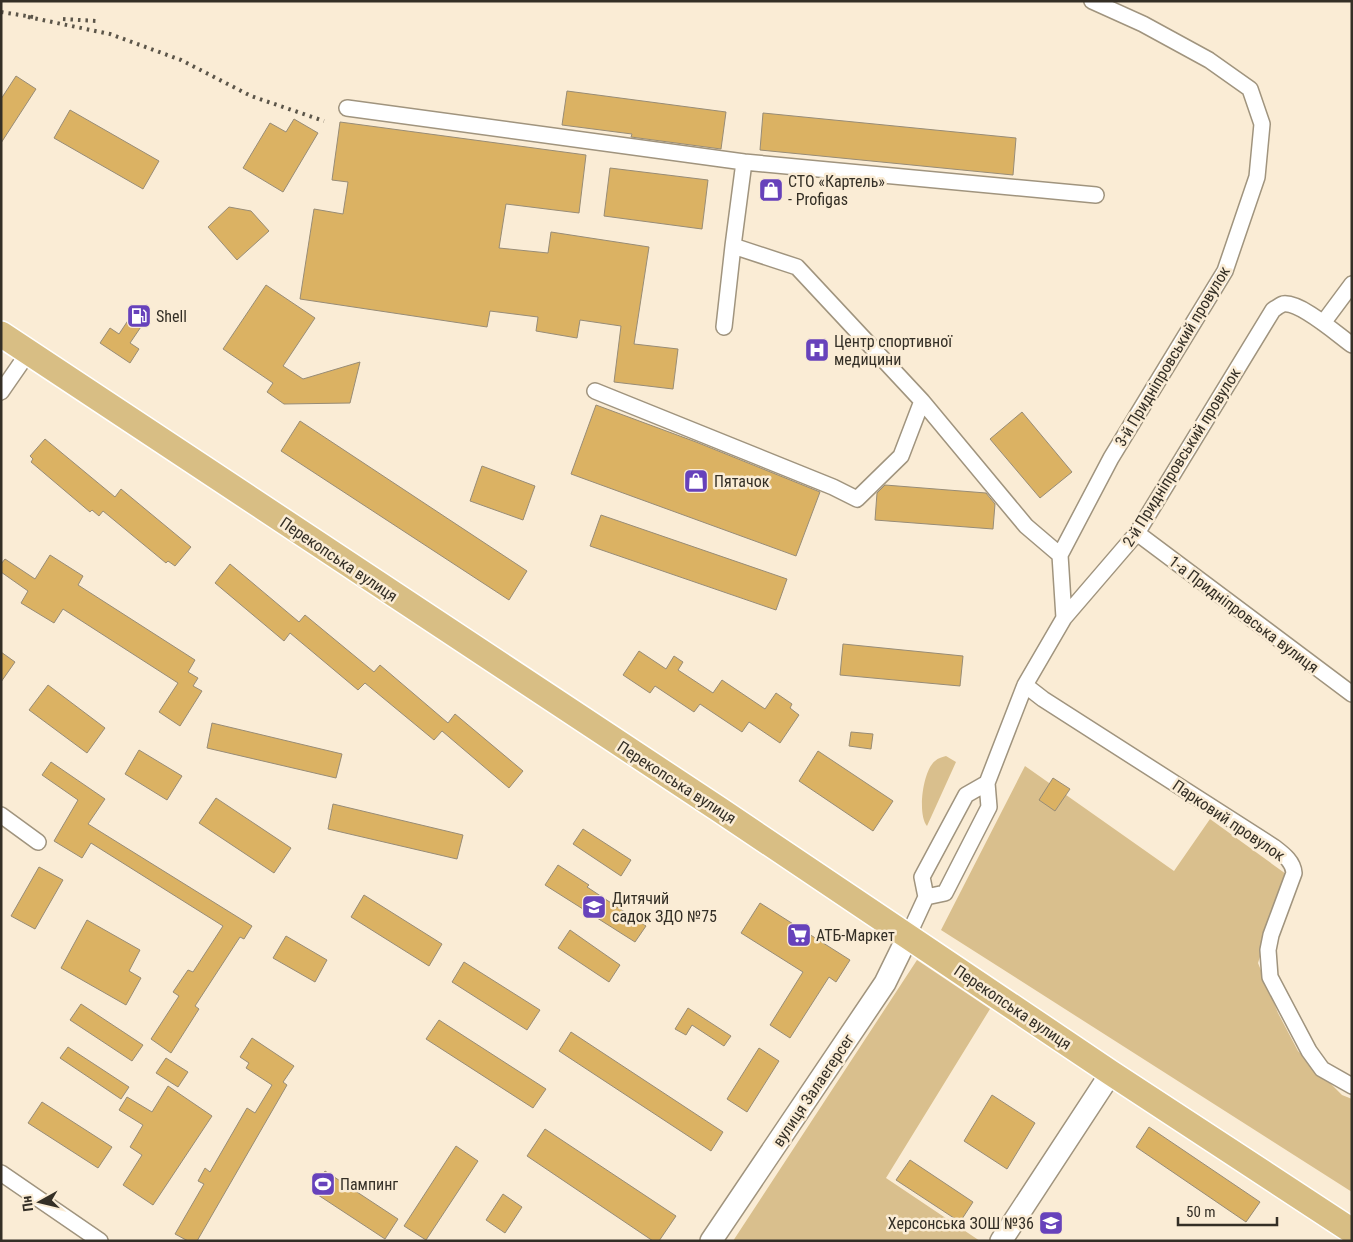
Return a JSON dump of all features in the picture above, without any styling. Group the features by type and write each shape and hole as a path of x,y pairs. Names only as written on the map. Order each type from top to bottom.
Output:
{"main road":[{"name":"Перекопська вулиця","path":"1,334 720,810 1111,1073 1352,1231"},
{"name":"вулиця Залаегерсег","path":"711,1241 885,982 908,936"},
{"path":"1000,1241 1111,1073"}],"street":[{"name":"3-й Придніпровський провулок","path":"1060,555 1111,458 1225,271 1257,177 1262,124 1250,89 1209,60 1143,24 1092,1"},
{"path":"347,108 744,162 1096,195"},
{"path":"724,327 744,162"},
{"path":"733,246 797,267 922,401 1026,526 1060,555 1064,618"},
{"path":"1352,284 1323,323 1352,345"},
{"name":"2-й Придніпровський провулок","path":"986,783 1025,685 1064,618 1137,533 1273,310 1284,304 1295,306 1323,323"},
{"path":"1,392 28,353"},
{"path":"594,390 834,487 857,500 901,456 922,401"},
{"name":"1-а Придніпровська вулиця","path":"1137,533 1352,694"},
{"name":"Парковий провулок","path":"1025,685 1274,847 1293,865 1292,882 1271,935 1268,950 1270,977 1309,1051 1322,1068 1352,1086"},
{"path":"908,936 926,897 922,877 966,795 986,783 990,807 945,893 926,897"},
{"path":"1,815 38,842"},
{"path":"1,1173 100,1241"}],"shaded area":[{"path":"946,756 956,762 927,826 922,812 922,803 927,773 936,760"},
{"path":"1025,766 1174,871 1210,819 1286,874 1258,963 1278,1013 1298,1051 1342,1095 1352,1099 1352,1192 941,930"},
{"path":"917,960 990,1009 886,1178 980,1241 733,1241"}],"building":[{"path":"16,76 36,89 1,143 1,99"},
{"path":"567,91 726,112 721,149 631,137 632,134 562,125"},
{"path":"70,110 159,161 143,189 54,138"},
{"path":"763,113 1016,138 1013,175 760,150"},
{"path":"294,119 318,133 283,192 243,168 270,123 286,132"},
{"path":"340,122 586,155 579,213 506,204 499,248 548,253 551,232 649,247 634,344 678,349 673,389 614,382 621,326 580,320 577,338 536,331 538,317 490,311 487,327 300,299 314,209 343,214 348,182 332,180"},
{"path":"610,168 708,180 702,229 604,216"},
{"path":"229,207 251,211 269,231 237,260 208,227"},
{"path":"266,285 315,318 283,366 303,379 360,362 350,403 284,404 267,392 273,383 223,349"},
{"path":"137,307 149,315 130,343 139,349 130,363 100,343 110,328 119,334"},
{"name":"Пятачок","path":"596,405 696,442 820,492 796,556 571,474"},
{"path":"1022,412 1072,472 1040,498 990,439"},
{"path":"300,421 527,571 509,600 281,451"},
{"path":"45,439 115,497 121,489 191,547 175,566 168,561 166,563 103,511 99,516 92,510 90,512 31,462 33,459 30,456"},
{"path":"482,466 535,486 523,520 470,501"},
{"path":"885,485 986,493 995,504 993,529 875,520 877,493"},
{"path":"601,515 787,579 776,610 590,546"},
{"path":"50,555 83,576 78,585 195,660 188,672 198,678 193,686 202,691 180,726 159,712 178,683 63,609 54,623 21,603 28,591 1,572 1,564 5,559 35,579"},
{"path":"230,564 299,622 305,615 374,672 380,665 448,723 455,714 523,771 509,788 442,731 434,740 365,683 358,690 290,633 284,641 215,583"},
{"path":"843,644 963,656 960,686 840,675"},
{"path":"639,651 666,669 674,656 683,662 678,670 713,693 722,680 765,709 776,693 792,704 790,708 799,715 780,743 749,722 742,732 700,704 694,712 655,686 650,693 623,675"},
{"path":"1,652 15,662 1,682"},
{"path":"48,685 105,728 87,753 29,710"},
{"path":"212,723 342,754 336,778 207,748"},
{"path":"851,732 873,734 871,749 849,746"},
{"path":"139,750 182,776 167,800 125,774"},
{"path":"818,751 893,801 873,831 799,781"},
{"path":"51,762 105,799 88,824 252,926 244,939 240,937 195,1006 199,1009 171,1053 151,1039 179,996 173,992 188,970 193,972 223,926 91,843 82,858 54,841 78,800 42,775"},
{"path":"1053,778 1070,789 1055,811 1039,800"},
{"path":"216,798 291,848 274,873 199,823"},
{"path":"333,804 463,835 457,859 328,829"},
{"path":"583,829 631,860 621,876 573,844"},
{"path":"558,865 589,885 587,887 646,926 635,942 545,885"},
{"path":"39,867 63,880 35,929 11,916"},
{"path":"364,895 442,944 429,966 351,917"},
{"path":"760,903 850,960 836,982 829,977 790,1038 770,1025 803,972 741,933"},
{"path":"87,920 140,950 129,971 141,978 126,1005 61,968"},
{"path":"570,930 620,965 609,982 558,948"},
{"path":"286,936 327,960 315,982 273,958"},
{"path":"464,962 540,1010 527,1030 452,982"},
{"path":"81,1004 143,1045 132,1061 70,1020"},
{"path":"688,1008 731,1036 724,1046 692,1025 686,1035 675,1029"},
{"path":"439,1020 546,1089 533,1108 426,1039"},
{"path":"571,1032 723,1132 711,1151 559,1051"},
{"path":"252,1038 294,1066 283,1082 287,1085 197,1241 188,1241 175,1234 204,1184 198,1181 205,1168 210,1172 247,1108 255,1113 272,1085 246,1068 249,1063 240,1057"},
{"path":"68,1047 129,1087 121,1099 60,1058"},
{"path":"759,1048 779,1061 747,1112 727,1099"},
{"path":"166,1058 188,1072 178,1087 156,1073"},
{"path":"168,1086 212,1116 153,1205 123,1185 142,1155 130,1147 143,1125 119,1110 127,1097 152,1112"},
{"path":"992,1095 1035,1123 1007,1169 964,1141"},
{"path":"42,1102 112,1147 98,1168 28,1123"},
{"path":"1149,1127 1260,1202 1246,1222 1136,1147"},
{"path":"545,1129 676,1216 659,1241 653,1241 527,1156"},
{"path":"456,1146 478,1161 426,1240 404,1226"},
{"path":"910,1160 973,1202 960,1222 896,1180"},
{"path":"325,1171 398,1219 385,1239 312,1191"},
{"path":"503,1194 522,1207 505,1233 486,1220"}],"railway":[{"path":"1,12 33,17"},
{"path":"28,17 110,34 181,60 251,96 324,121"},
{"path":"63,19 96,21"}],"place":[{"name":"СТО «Картель» - Profigas","path":"771,190"},
{"name":"Shell","path":"139,316"},
{"name":"Центр спортивної медицини","path":"817,350"},
{"name":"Пятачок","path":"696,481"},
{"name":"Дитячий садок ЗДО №75","path":"594,907"},
{"name":"АТБ-Маркет","path":"799,935"},
{"name":"Пампинг","path":"323,1184"},
{"name":"Херсонська ЗОШ №36","path":"1051,1223"}]}
